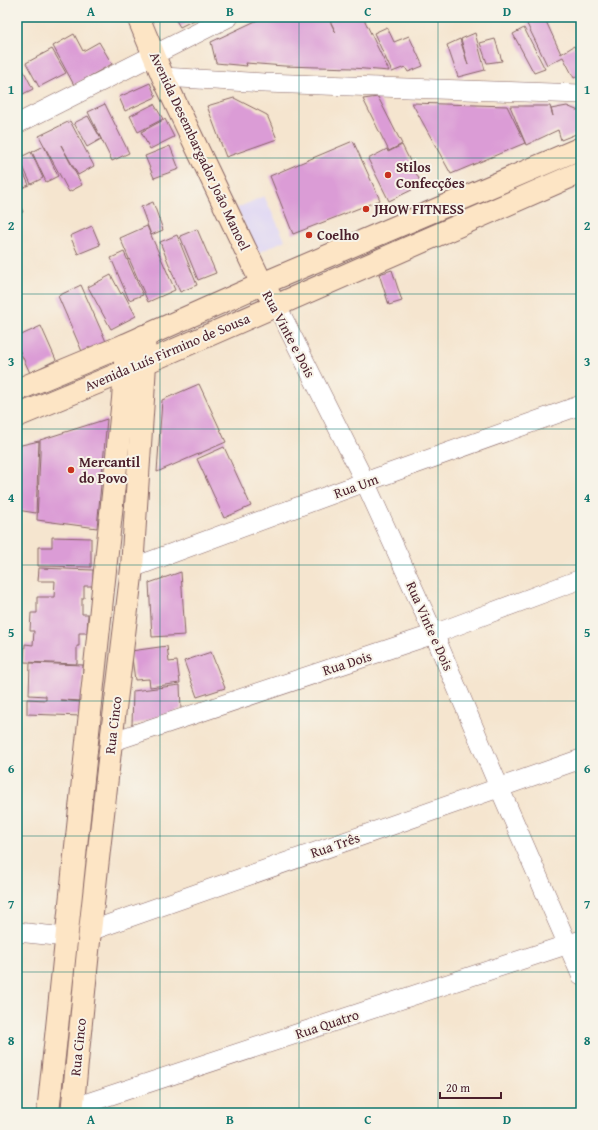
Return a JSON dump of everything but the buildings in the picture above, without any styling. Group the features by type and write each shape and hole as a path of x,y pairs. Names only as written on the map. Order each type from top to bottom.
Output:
{"street":[{"name":"Avenida Desembargador João Manoel","path":"138,17 163,77 262,284"},
{"path":"17,124 229,17"},
{"path":"163,77 264,83 581,94"},
{"name":"Avenida Luís Firmino de Sousa","path":"17,390 581,148"},
{"name":"Avenida Luís Firmino de Sousa","path":"17,416 277,306 581,172"},
{"name":"Rua Vinte e Dois","path":"262,284 277,306 365,482 434,634 498,788 574,942 581,975"},
{"name":"Rua Cinco","path":"72,1110 90,930 132,568 135,367 134,341"},
{"name":"Rua Cinco","path":"48,1113 66,937 135,367"},
{"name":"Rua Um","path":"132,568 365,482 581,406"},
{"name":"Rua Dois","path":"111,742 434,634 581,579"},
{"name":"Rua Três","path":"90,930 581,759"},
{"path":"17,932 66,937"},
{"name":"Rua Quatro","path":"72,1110 574,942"}],"shaded area":[{"path":"264,196 285,240 258,253 237,208"}],"place":[{"name":"Stilos Confecções","path":"388,175"},
{"name":"JHOW FITNESS","path":"366,209"},
{"name":"Coelho","path":"309,235"},
{"name":"Mercantil do Povo","path":"71,470"}]}
